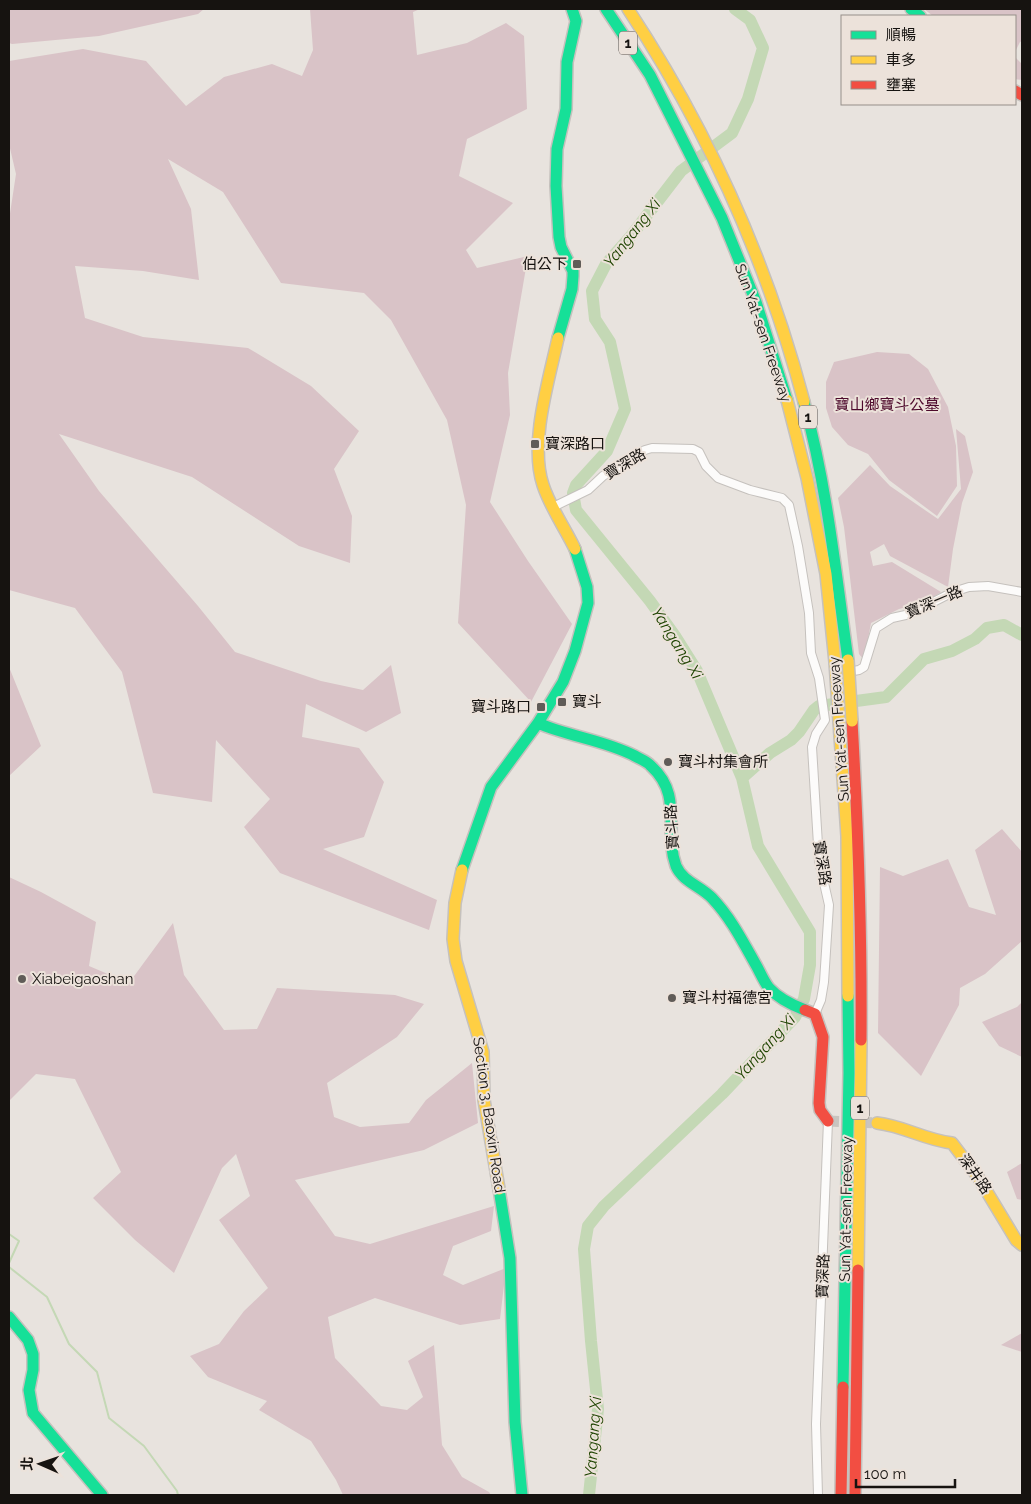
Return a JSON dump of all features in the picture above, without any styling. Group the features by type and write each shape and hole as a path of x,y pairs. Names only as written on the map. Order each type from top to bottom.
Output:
{"main road":[{"name":"Section 3, Baoxin Road","path":"522,1495 515,1422 510,1258 484,1100 483,1052 456,961 453,917 461,873 491,787 556,695 569,668 588,603 587,587 574,550 546,494 540,473 538,445 550,375 572,288 573,276 573,271 561,247 556,194 557,149 566,110 567,62 576,21 572,9"},
{"name":"Sun Yat-sen Freeway","path":"606,9 650,76 722,218 756,302 784,390 808,478 826,574 835,662 847,836 849,1073 840,1495"},
{"name":"Sun Yat-sen Freeway","path":"628,9 651,42 728,185 771,293 798,378 818,461 848,660 860,854 862,998 855,1495"},
{"name":"寶斗路","path":"538,723 554,730 622,749 642,759 657,771 668,788 671,801 672,852 676,868 685,879 711,897 730,920 769,988 788,1003 815,1014"},
{"name":"寶深路","path":"815,1014 822,1033 819,1103 820,1110 828,1121"},
{"name":"深井路","path":"877,1123 894,1126 935,1141 952,1143 964,1156 991,1196 1016,1240 1022,1245"},
{"path":"9,1317 24,1334 33,1354 34,1370 30,1383 29,1397 32,1413 102,1495"}],"street":[{"name":"寶深路","path":"553,507 588,490 603,476 645,450 652,448 693,449 699,452 706,466 718,478 750,490 782,498 786,501 792,515 809,613 811,653 819,678 825,720 812,747 819,861 829,905 824,982 821,1000 815,1014"},
{"name":"寶深一路","path":"819,678 862,669 867,659 874,632 878,626 892,618 910,614 953,592 969,587 988,586 1022,592"},
{"name":"寶深路","path":"818,1495 816,1424 828,1121"}],"green space":[{"path":"9,9 204,9 198,14 99,36 12,44 9,43"},
{"path":"310,9 420,9 413,12 417,55 467,43 506,23 524,36 527,109 467,139 459,176 513,203 466,250 477,268 528,256 508,373 510,415 490,502 572,624 531,702 458,623 466,505 447,420 391,320 364,293 281,283 223,192 168,159 191,209 199,280 143,271 75,266 85,318 143,337 248,348 311,386 359,431 334,469 352,516 350,563 299,546 192,477 59,434 99,491 235,652 321,681 363,690 391,665 401,713 366,732 306,704 302,737 359,748 384,782 364,837 323,849 437,900 429,930 280,873 244,827 270,799 216,740 212,802 153,793 122,672 75,608 9,590 9,220 16,174 9,144 9,61 83,49 146,61 186,106 224,77 272,64 302,76 313,50"},
{"path":"924,9 1022,9 1022,41 1016,50 1016,15 932,15"},
{"path":"1016,58 1022,64 1022,80 1016,79"},
{"name":"寶山鄉寶斗公墓","path":"877,352 909,354 928,369 948,407 956,446 957,486 937,516 889,480 868,454 848,445 832,427 826,408 826,382 834,362"},
{"path":"956,429 965,436 973,472 962,503 948,587 890,556 884,544 870,552 873,566 892,562 941,592 926,602 899,609 871,623 864,660 859,654 844,527 838,498 870,465 890,486 938,519 961,489"},
{"path":"9,667 41,746 9,776"},
{"path":"1002,829 1022,852 1022,941 985,974 960,988 959,1005 921,1076 878,1033 880,867 903,876 948,859 969,907 996,915 975,850"},
{"path":"9,877 96,922 89,966 129,983 173,923 184,975 224,1030 257,1029 277,988 395,995 424,1004 397,1037 327,1083 334,1117 360,1127 409,1123 426,1100 472,1063 478,1123 424,1150 295,1180 335,1236 370,1244 494,1206 491,1231 453,1246 443,1275 463,1285 506,1268 500,1319 460,1325 375,1298 328,1317 335,1358 381,1406 407,1410 423,1397 408,1361 434,1345 442,1445 462,1477 491,1495 343,1495 336,1480 311,1441 259,1410 267,1401 208,1377 190,1356 219,1344 244,1311 268,1288 219,1220 250,1196 236,1154 222,1168 174,1273 135,1240 93,1198 121,1172 75,1079 36,1074 9,1101"},
{"path":"1022,1002 1022,1057 999,1046 982,1022 1017,1007"},
{"path":"1022,1163 1022,1200 1017,1199 1007,1172"},
{"path":"1022,1333 1022,1352 1001,1345"}],"waterway":[{"name":"Yangang Xi","path":"589,1495 598,1409 584,1249 588,1226 604,1206 722,1094 795,1017 804,999 810,965 810,932 758,846 742,778 697,671 650,601 576,510 573,493 576,485 607,451 625,409 610,342 595,319 592,291 606,264 631,236 681,171 732,133 748,99 763,48 750,20 735,9"},
{"path":"742,778 770,753 791,740 819,706 886,697 924,659 952,651 975,639 987,628 1004,625 1022,635"},
{"path":"9,1234 19,1241 9,1263"},
{"path":"9,1267 47,1297 69,1344 97,1372 109,1418 144,1446 178,1495"}],"tunnel":[{"path":"828,1121 877,1123"}],"traffic: fast":[{"path":"558,338 572,289 573,276 573,271 561,247 559,237 556,186 557,149 566,109 567,62 576,21 572,9"},
{"path":"606,9 650,75 722,218 756,302 787,400"},
{"path":"911,9 919,15"},
{"path":"804,402 825,498 848,660"},
{"path":"462,870 491,787 538,723 563,682 575,651 588,603 587,587 575,549"},
{"path":"538,723 623,751 645,761 651,766 661,777 667,789 670,801 673,853 679,871 708,894 719,906 731,922 769,988 786,1001 805,1010"},
{"path":"843,1387 849,1073 848,996"},
{"path":"499,1189 510,1258 515,1422 522,1495"},
{"path":"9,1317 28,1340 33,1354 33,1370 29,1390 33,1413 102,1495"}],"traffic: slow":[{"path":"628,9 684,102 732,198 772,299 804,402"},
{"path":"558,338 539,431 539,468 543,485 550,501 575,549"},
{"path":"787,400 807,478 826,574 835,662"},
{"path":"848,660 852,721"},
{"path":"835,662 840,736"},
{"path":"840,736 847,836 848,996"},
{"path":"462,870 455,903 453,939 456,961 483,1052 484,1100 499,1189"},
{"path":"858,1270 861,1040"},
{"path":"877,1123 952,1143 978,1177 1016,1240 1022,1245"}],"traffic: jam":[{"path":"1016,92 1022,95"},
{"path":"852,721 859,880 861,1040"},
{"path":"805,1010 815,1014 823,1037 819,1103 820,1110 828,1121"},
{"path":"855,1495 858,1270"},
{"path":"841,1495 843,1387"}],"place":[{"name":"伯公下","path":"577,264"},
{"name":"寶深路口","path":"535,444"},
{"name":"寶斗","path":"562,702"},
{"name":"寶斗路口","path":"541,707"},
{"name":"寶斗村集會所","path":"668,762"},
{"name":"Xiabeigaoshan","path":"22,979"},
{"name":"寶斗村福德宮","path":"672,998"}]}
